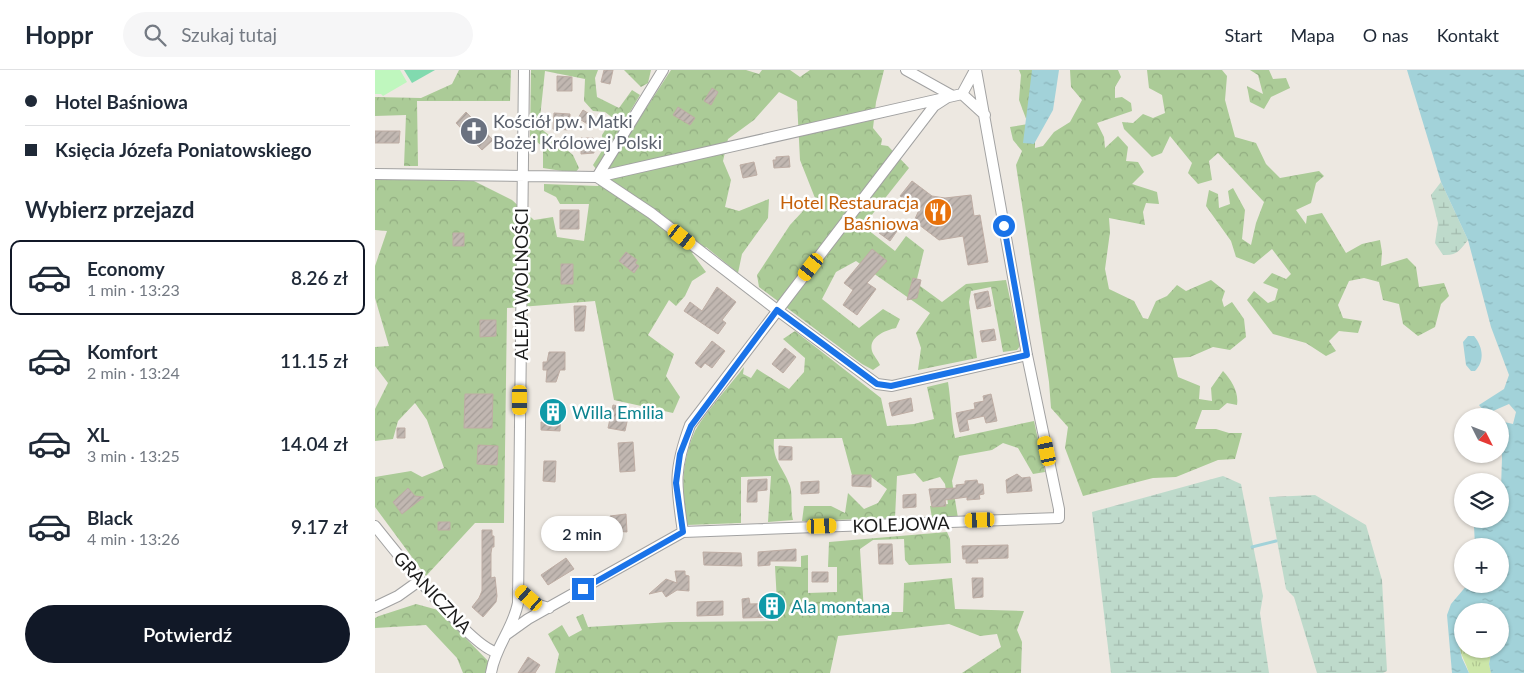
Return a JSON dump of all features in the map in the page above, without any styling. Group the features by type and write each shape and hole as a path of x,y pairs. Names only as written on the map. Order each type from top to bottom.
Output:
{"street":[{"name":"ALEJA WOLNOŚCI","path":"491,673 496,652 516,615 518,589 524,70"},
{"path":"597,177 663,70"},
{"path":"906,70 951,95"},
{"path":"597,177 651,212 777,310 877,384 891,386 1027,355 976,70"},
{"path":"962,94 976,70"},
{"path":"375,174 597,177 951,95 962,94 985,116"},
{"path":"507,634 683,532 676,483 680,454 691,426 777,310 934,106 951,95"},
{"name":"KOLEJOWA","path":"683,532 1059,518 1059,509 1027,355"},
{"name":"GRANICZNA","path":"375,526 419,581 482,645 496,652"},
{"path":"375,607 399,596 419,581"},
{"path":"518,589 539,605 549,608"}],"green space":[{"path":"375,70 400,70 407,82 383,96 375,94"},
{"path":"404,70 435,70 412,83"},
{"path":"459,70 511,70 510,101 417,101 418,166 404,166 406,115 375,116 375,97 421,98 452,84"},
{"path":"531,70 598,70 595,78 597,97 619,108 632,90 640,95 596,169 593,165 603,149 602,135 613,118 605,112 593,111 584,101 585,79 545,71 539,127 573,155 579,168 575,173 543,168 543,147 530,136"},
{"path":"624,70 651,70 648,83 641,87"},
{"path":"671,70 746,70 759,74 762,70 790,70 800,77 810,70 884,70 876,102 873,128 882,139 881,145 888,146 909,168 863,226 895,251 906,236 924,250 916,283 942,302 966,284 1006,280 1020,346 1017,350 1003,352 991,287 971,291 969,302 977,358 918,370 921,348 916,333 930,313 856,261 836,272 822,299 859,328 883,309 900,319 896,328 887,330 875,338 871,346 880,365 873,370 862,364 759,287 757,275 790,225 815,198 800,160 797,101 779,92 754,120 728,139 723,161 731,180 725,207 739,211 769,199 768,218 742,254 738,273 706,247 692,253 706,272 692,281 685,296 676,306 669,300 648,335 674,354 666,376 680,397 673,413 614,400 595,301 507,308 504,523 475,523 426,576 375,507 375,477 411,471 422,477 444,468 427,420 415,403 398,421 393,439 375,441 375,409 388,383 375,366 375,347 389,346 375,298 375,266 387,231 375,230 375,178 472,180 512,200 534,220 553,217 557,237 584,241 589,204 560,204 556,197 544,191 544,184 598,186 613,159"},
{"path":"1019,70 1038,70 1035,148 1043,146 1054,132 1070,122 1082,100 1071,87 1070,70 1118,70 1121,77 1115,87 1115,98 1122,97 1131,103 1132,111 1097,123 1104,137 1105,148 1118,136 1128,147 1126,161 1138,162 1144,172 1132,184 1157,192 1159,204 1146,203 1143,212 1145,225 1109,218 1110,232 1105,269 1109,289 1134,301 1143,318 1148,319 1156,301 1167,296 1177,285 1186,291 1211,280 1225,291 1222,300 1224,307 1232,302 1244,319 1246,337 1230,350 1213,347 1190,357 1173,358 1178,377 1200,386 1199,399 1212,401 1211,388 1223,371 1232,383 1236,391 1237,405 1227,403 1219,410 1202,410 1195,429 1216,429 1229,433 1242,433 1235,459 1218,460 1176,477 1153,478 1083,496 1065,448 1068,427 1051,408 1049,382 1016,165 1022,151 1013,140 1010,127 1028,124 1019,100 1021,75"},
{"path":"1147,70 1222,70 1227,76 1225,100 1235,137 1256,143 1266,164 1280,178 1319,171 1324,176 1316,183 1311,203 1296,210 1306,224 1307,216 1322,213 1346,253 1362,244 1380,240 1382,252 1381,266 1407,258 1416,267 1419,287 1444,283 1449,296 1441,304 1435,327 1418,336 1403,324 1399,304 1383,300 1379,282 1364,278 1349,281 1338,305 1343,318 1362,321 1358,333 1339,331 1329,341 1336,351 1326,356 1306,343 1273,334 1247,300 1254,291 1268,303 1275,300 1278,289 1263,283 1272,273 1286,279 1291,274 1272,249 1254,264 1236,257 1231,241 1206,206 1209,190 1218,194 1219,208 1230,204 1228,191 1233,188 1245,210 1242,239 1251,245 1256,223 1264,202 1218,153 1209,161 1212,180 1198,184 1188,173 1192,163 1170,136 1162,153 1152,157 1124,129 1122,122 1133,123 1143,114 1153,118 1165,113 1162,95 1149,88"},
{"path":"1250,70 1269,70 1273,79 1286,78 1290,88 1271,97 1264,109 1250,102 1247,86 1263,94 1258,75"},
{"path":"1441,182 1468,240 1458,252 1448,255 1443,255 1435,243 1438,223 1431,195"},
{"path":"795,331 881,398 887,426 914,424 934,419 927,387 948,382 955,438 1034,421 1045,472 1033,474 1018,448 1003,443 992,450 959,456 952,481 958,518 932,518 930,506 948,504 945,484 940,477 923,482 915,473 897,476 895,518 802,521 804,506 831,506 845,513 848,493 864,509 878,503 887,489 870,476 853,479 842,438 774,439 776,458 791,490 793,520 768,522 771,476 741,477 741,523 687,525 683,478 687,454 695,431 744,367 743,374 751,378 757,369 789,389 804,372 805,358 783,339"},
{"path":"1223,476 1241,484 1263,596 1260,613 1269,673 1111,673 1092,512"},
{"path":"1315,495 1366,525 1382,580 1387,671 1383,673 1317,673 1294,597 1286,589 1269,497"},
{"path":"947,532 950,539 951,563 909,565 905,560 904,539 873,540 860,549 864,612 903,612 904,583 952,578 955,609 1024,611 1017,630 1022,642 1021,673 962,673 1001,647 997,634 980,636 949,624 838,636 830,673 555,673 559,654 548,634 562,625 569,637 582,630 576,617 583,614 588,627 671,622 778,621 775,566 801,567 801,556 808,555 808,593 837,592 837,567 828,567 829,542"},
{"path":"416,604 438,610 490,663 488,673 463,673 457,658 426,625 375,628 375,618"},
{"path":"1463,658 1490,658 1489,664 1491,673 1469,673"}],"water":[{"path":"1032,70 1059,70 1053,110 1034,144 1023,143"},
{"path":"1407,70 1524,70 1524,673 1491,673 1489,664 1490,658 1509,658 1509,603 1454,603 1454,658 1462,658 1469,673 1452,673 1447,615 1451,604 1460,593 1509,593 1509,538 1475,538 1474,528 1509,528 1509,473 1502,473 1502,463 1509,463 1509,423 1513,424 1516,412 1509,404 1500,408 1481,408 1479,405 1504,389 1509,375 1491,327 1468,240 1441,182"},
{"path":"1468,336 1474,336 1482,354 1480,363 1475,371 1471,371 1466,365 1463,342"}],"building":[{"path":"604,70 613,70 610,84 601,82"},
{"path":"557,76 572,77 572,91 557,91"},
{"path":"712,88 718,92 711,105 704,101"},
{"path":"678,107 695,118 690,125 673,115"},
{"path":"583,110 594,117 589,125 578,118"},
{"name":"Kościół pw. Matki Bożej Królowej Polski","path":"466,112 493,140 482,150 456,123"},
{"path":"554,113 570,114 570,130 553,129"},
{"path":"375,131 400,131 399,143 375,143"},
{"path":"581,138 593,138 594,153 581,154"},
{"path":"789,156 790,167 774,168 773,160 776,160 776,157"},
{"path":"754,162 757,175 743,178 740,165"},
{"path":"912,181 932,196 945,198 971,195 974,216 980,215 988,262 968,265 963,236 939,240 914,221 919,210 900,196"},
{"path":"560,210 579,210 579,229 560,229"},
{"path":"886,224 897,231 890,241 879,233"},
{"path":"453,233 464,233 464,246 453,246"},
{"path":"872,249 887,261 867,283 876,289 857,315 843,305 853,290 844,283"},
{"path":"626,252 637,260 635,263 639,266 634,273 619,261"},
{"path":"561,264 573,264 573,284 561,284"},
{"path":"913,278 921,280 917,298 907,300"},
{"path":"717,287 736,302 722,320 726,323 718,334 684,311 690,302 702,311"},
{"path":"988,291 991,306 977,309 974,294"},
{"path":"574,306 586,306 584,331 575,331"},
{"path":"480,320 496,320 496,336 480,337"},
{"path":"994,329 996,340 982,342 980,331"},
{"path":"712,341 725,351 712,368 705,363 701,368 695,363"},
{"path":"785,348 796,357 783,373 772,364"},
{"path":"549,352 565,352 565,370 560,370 556,382 546,382 547,370 543,370 543,362 547,362"},
{"path":"465,394 493,394 492,428 464,428"},
{"path":"991,394 997,421 986,423 984,416 967,420 969,430 960,432 956,413 975,409 974,403 984,401 983,396"},
{"path":"911,398 913,411 892,416 889,403"},
{"name":"Willa Emilia","path":"546,405 561,405 560,431 541,430 541,422 546,422"},
{"path":"613,405 630,408 625,431 608,428"},
{"path":"397,428 405,428 405,438 397,438"},
{"path":"633,442 635,471 620,472 618,443"},
{"path":"478,445 498,446 497,465 477,464"},
{"path":"779,446 792,447 792,460 779,460"},
{"path":"544,461 556,461 555,482 543,481"},
{"path":"1017,474 1022,478 1030,477 1032,491 1007,493 1006,480"},
{"path":"852,475 871,475 871,487 852,486"},
{"path":"767,479 767,490 757,491 757,502 747,502 748,480"},
{"path":"977,480 978,484 983,484 984,494 979,495 980,499 967,500 967,497 945,500 946,506 932,507 929,489 956,488 956,485 965,484 965,481"},
{"path":"819,481 819,493 801,494 801,482"},
{"path":"408,488 415,496 424,497 402,514 393,502"},
{"path":"916,494 916,507 903,508 903,495"},
{"path":"626,514 627,532 615,531 615,527 610,526 610,516"},
{"path":"438,522 450,522 450,530 438,530"},
{"path":"482,530 492,530 492,536 494,536 494,547 492,547 491,553 491,578 495,577 497,596 496,602 483,617 472,607 482,591"},
{"path":"550,531 564,531 563,543 549,543"},
{"path":"878,544 892,544 893,564 879,564"},
{"path":"1008,545 1008,558 977,559 978,563 966,563 966,559 963,559 962,546"},
{"path":"796,549 796,561 770,561 770,565 758,566 758,552"},
{"path":"703,552 741,553 742,566 704,565"},
{"path":"566,558 574,569 548,585 541,575"},
{"path":"675,571 685,571 685,575 689,576 689,591 677,590 666,597 662,591 649,594 666,579 677,583"},
{"path":"812,572 828,572 828,582 812,582"},
{"path":"972,578 983,578 983,597 973,598"},
{"path":"749,598 750,604 775,603 776,617 743,618 742,599"},
{"path":"723,601 723,615 697,616 697,602"},
{"path":"528,657 540,665 535,673 518,673"}],"waterway":[{"path":"1252,547 1276,541"}],"place":[{"name":"Kościół pw. Matki Bożej Królowej Polski","path":"474,131"},
{"name":"Hotel Restauracja Baśniowa","path":"938,212"},
{"name":"Willa Emilia","path":"553,412"},
{"name":"Ala montana","path":"772,606"}],"route":[{"path":"583,589 683,532 676,483 680,454 691,426 777,310 877,384 891,386 913,382 1027,355 1004,226"}]}
